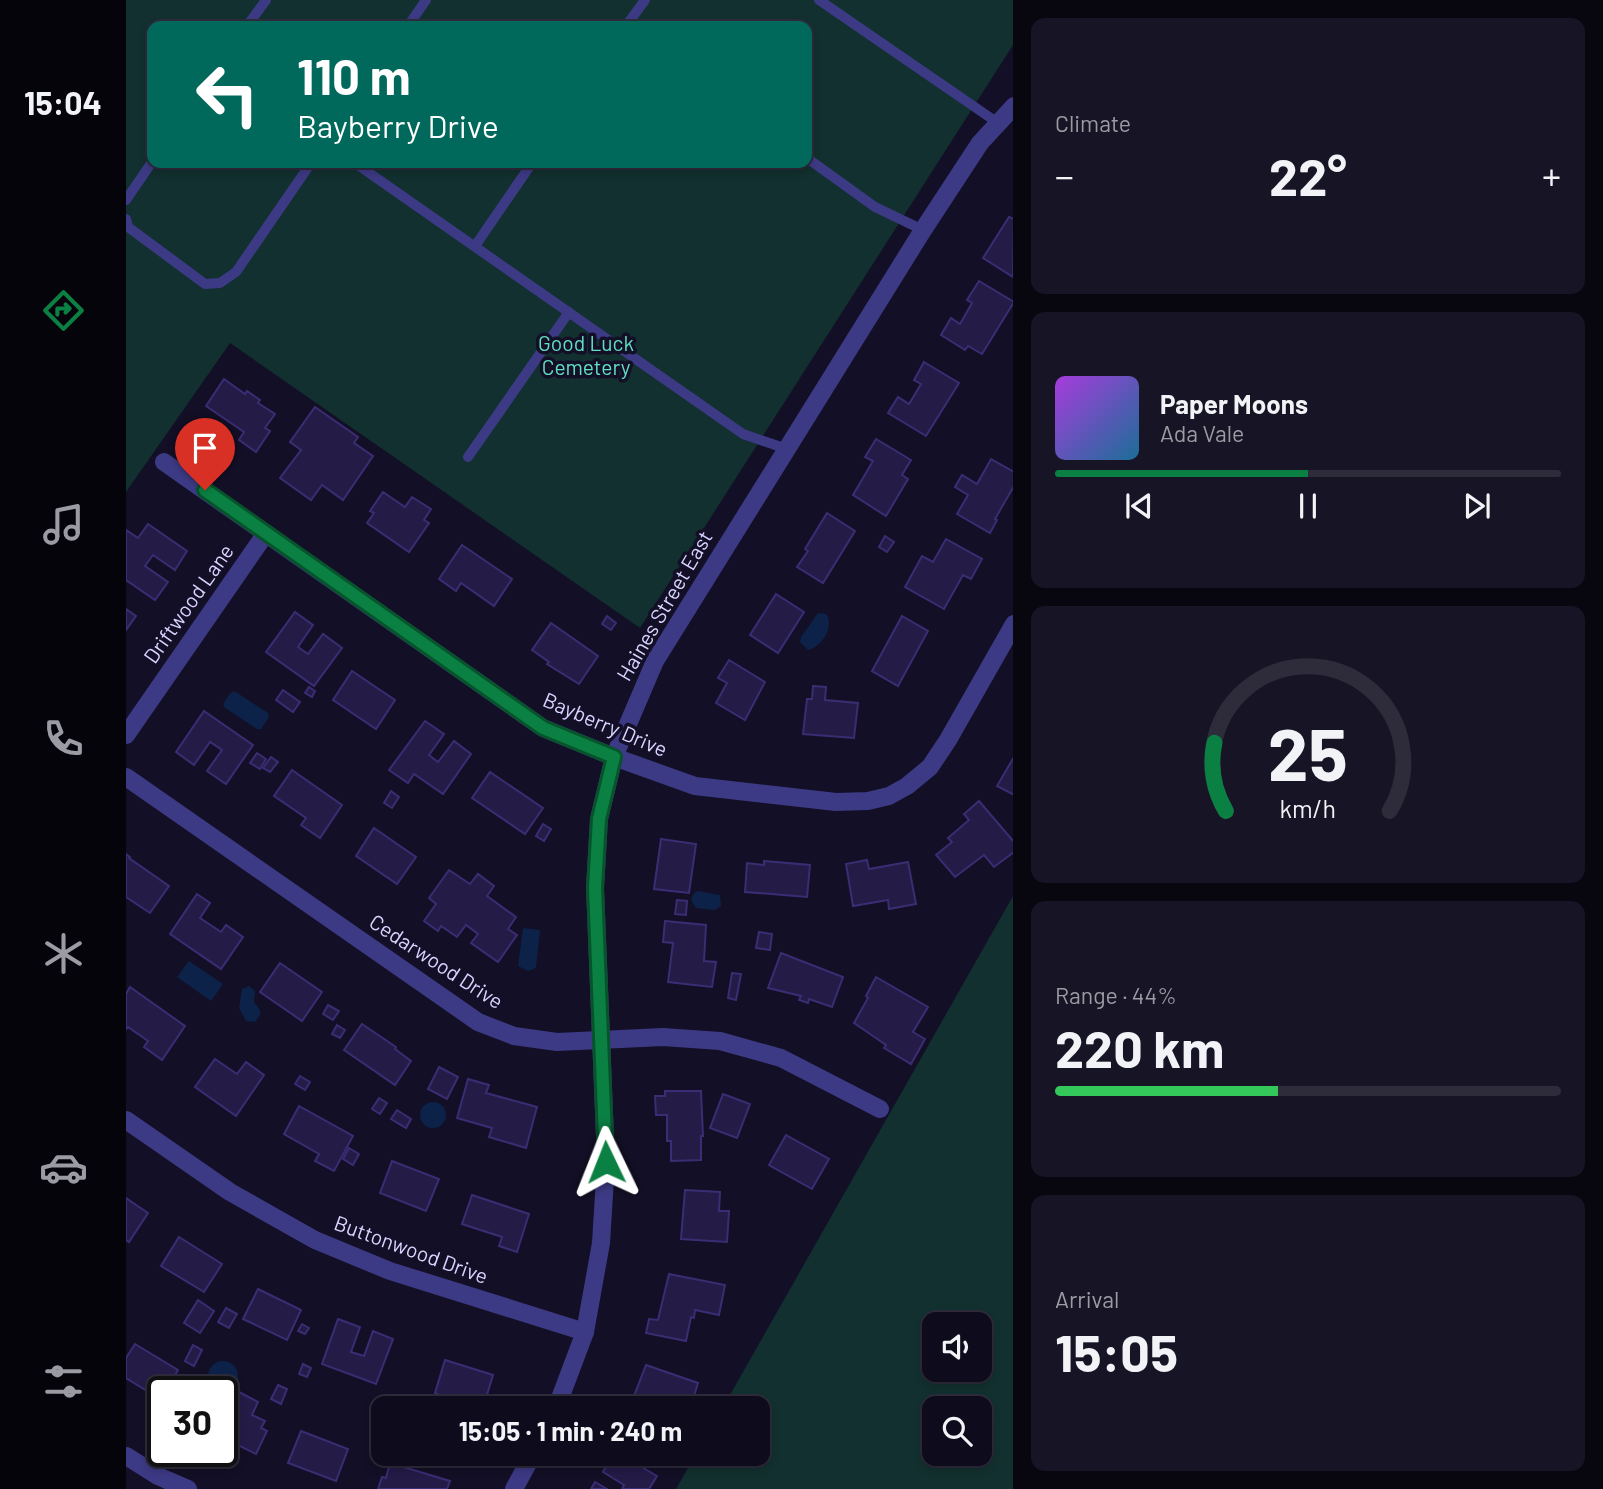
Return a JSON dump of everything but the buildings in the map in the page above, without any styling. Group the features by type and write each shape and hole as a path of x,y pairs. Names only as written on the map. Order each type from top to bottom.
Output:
{"street":[{"name":"Haines Street East","path":"561,1396 585,1332 601,1243 606,1162 595,888 599,819 614,757 655,661 923,230 980,143 1013,106"},
{"name":"Bayberry Drive","path":"164,461 543,728 695,786 836,803 868,801 889,796 907,786 930,767 1013,624"},
{"name":"Driftwood Lane","path":"126,735 266,533"},
{"name":"Cedarwood Drive","path":"126,777 478,1022 514,1036 546,1040 663,1037 720,1041 781,1058 880,1109"},
{"name":"Buttonwood Drive","path":"126,1120 229,1192 315,1240 390,1271 585,1332"},
{"path":"126,1456 158,1476 188,1489"},
{"path":"514,1489 526,1466"}],"lane":[{"path":"250,21 265,0"},
{"path":"411,21 426,0"},
{"path":"630,21 645,0"},
{"path":"819,0 998,123"},
{"path":"812,162 875,207 923,230"},
{"path":"126,200 148,168"},
{"path":"126,219 128,227 205,284 220,283 236,272 308,168"},
{"path":"362,168 743,434 786,449"},
{"path":"475,246 529,168"},
{"path":"468,457 569,312"}],"green space":[{"name":"Good Luck Cemetery","path":"126,0 1013,0 1013,45 640,628 230,343 126,492"},
{"path":"1013,896 1013,1489 676,1489 689,1466 770,1466 770,1396 729,1396"}],"water":[{"path":"818,613 826,614 828,630 818,645 808,650 800,642 801,637"},
{"path":"231,692 236,692 268,713 269,717 261,729 225,708 223,704"},
{"path":"698,891 720,895 721,906 715,910 696,908 691,900"},
{"path":"523,928 540,930 536,968 528,971 518,966"},
{"path":"189,961 223,984 211,1001 177,977"},
{"path":"249,986 255,991 254,1002 260,1010 255,1022 246,1021 239,1008 242,989"},
{"path":"433,1102 443,1105 446,1115 443,1125 433,1128 423,1125 420,1115 423,1105"},
{"path":"217,1362 229,1362 237,1370 238,1376 208,1376 212,1365"}],"route":[{"path":"205,490 543,728 614,757 599,819 595,888 595,948 606,1162"}]}
